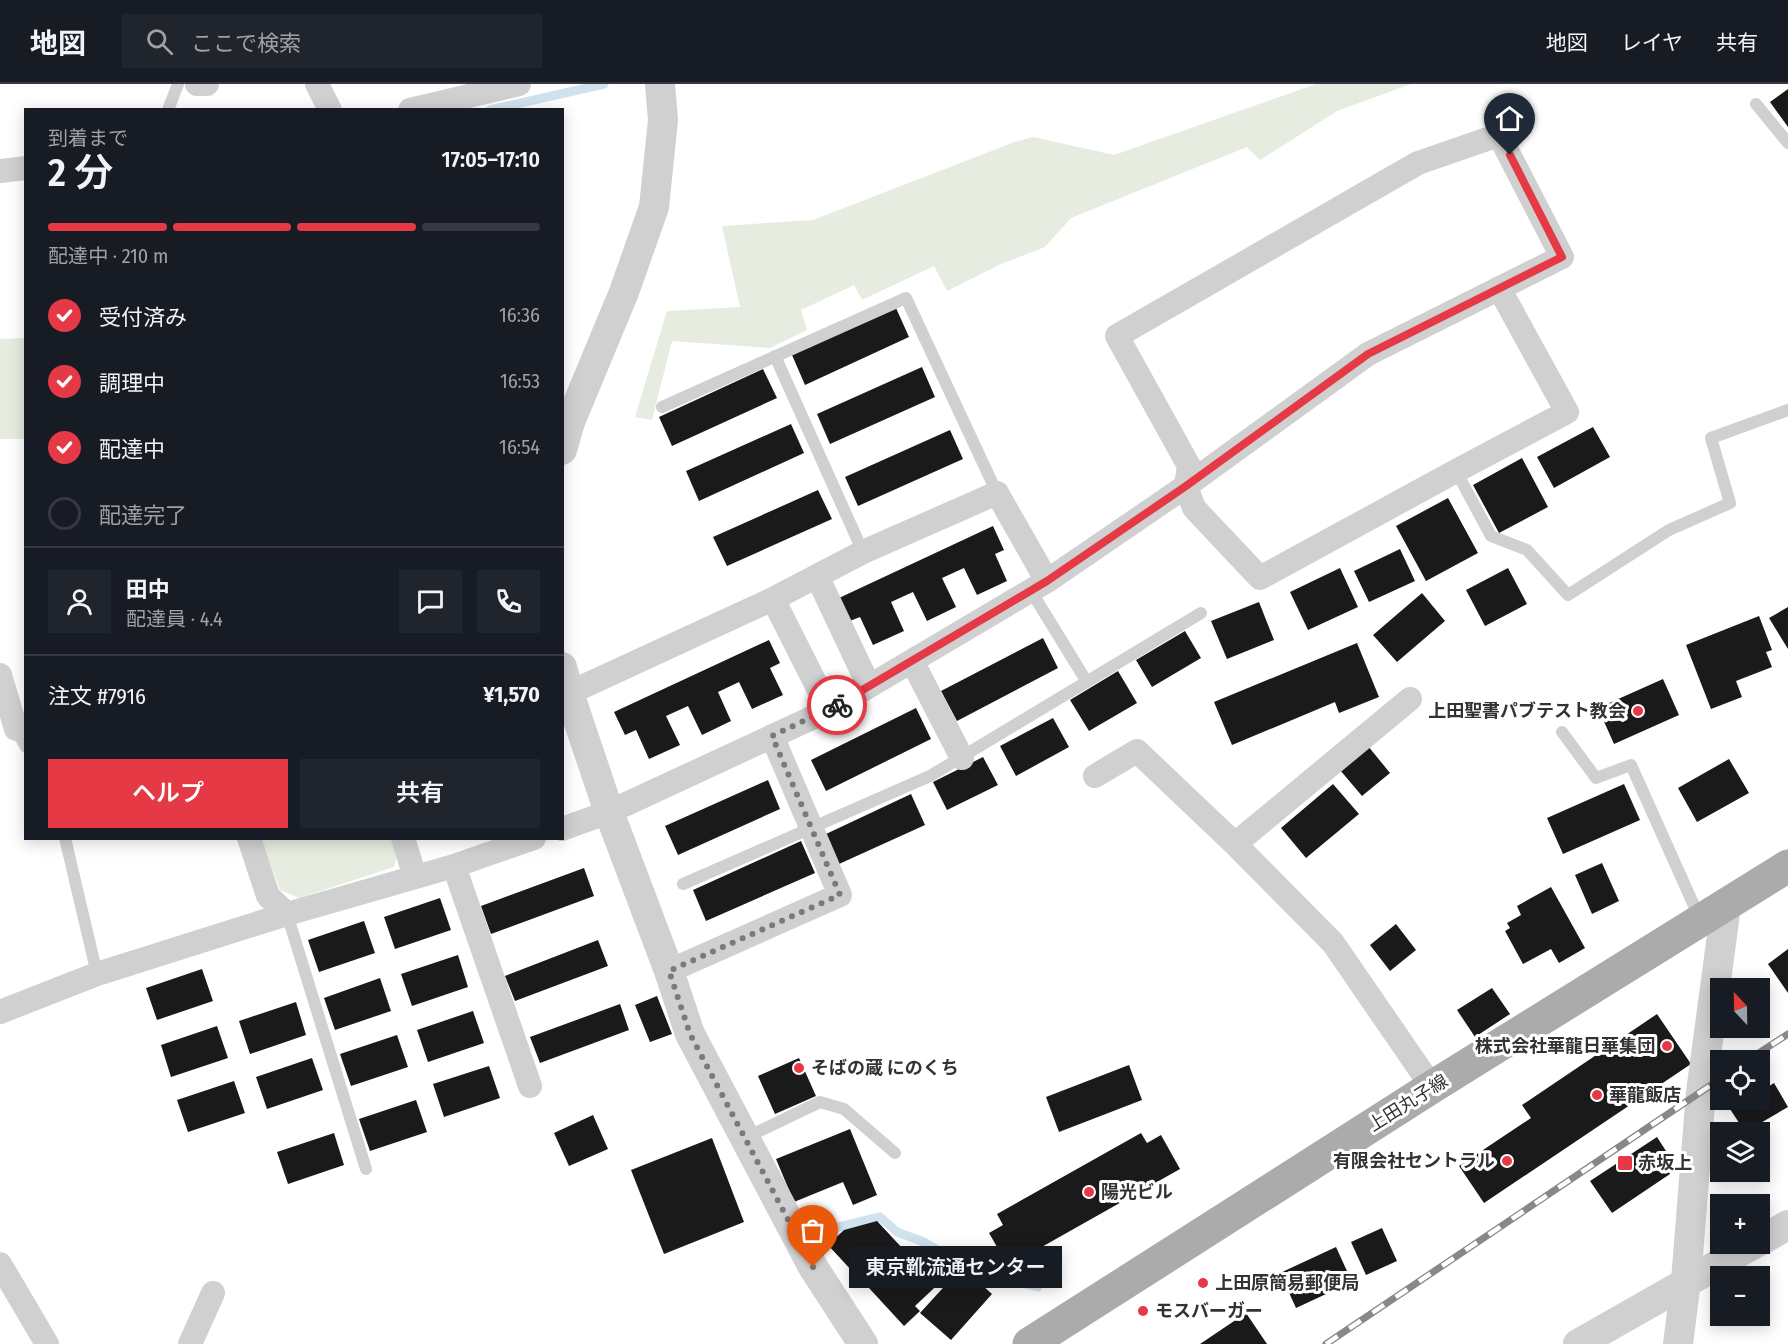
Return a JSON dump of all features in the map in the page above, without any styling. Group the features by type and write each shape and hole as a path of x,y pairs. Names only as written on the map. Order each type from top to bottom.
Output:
{"main road":[{"name":"上田丸子線","path":"1029,1344 1432,1087 1788,866"}],"street":[{"path":"198,84 207,84"},
{"path":"317,84 329,108"},
{"path":"418,108 519,84"},
{"path":"564,443 570,422 624,292 654,207 663,120 660,84"},
{"path":"564,828 609,812 829,710 1039,586 1186,486 1368,354 1499,288 1562,257 1499,135 1418,163 1117,336 1189,466 1186,486 1194,508 1260,578 1567,412 1499,288"},
{"path":"0,171 24,168"},
{"path":"863,1344 813,1267 690,1034 669,971 609,812 566,680 773,599 863,552 997,493 1039,586"},
{"path":"817,576 869,686"},
{"path":"773,599 829,710"},
{"path":"912,661 962,758"},
{"path":"0,675 17,734"},
{"path":"1235,844 1410,699"},
{"path":"669,971 840,895 772,736"},
{"path":"1095,776 1137,752 1235,844 1333,943 1432,1087"},
{"path":"250,840 268,896 287,914"},
{"path":"404,840 416,877"},
{"path":"0,1012 97,974 287,914 454,866 528,840"},
{"path":"454,866 531,1086"},
{"path":"1678,1344 1686,1281 1713,914"},
{"path":"1770,1235 1788,1225"},
{"path":"1578,1344 1736,1254"},
{"path":"0,1264 47,1344"},
{"path":"190,1344 213,1293"}],"lane":[{"path":"169,108 178,84"},
{"path":"1756,104 1788,143"},
{"path":"662,406 906,298 997,493"},
{"path":"776,356 863,552"},
{"path":"1456,471 1491,536 1527,550 1568,595 1670,530 1730,503 1711,438 1788,410"},
{"path":"1039,586 1087,682"},
{"path":"683,884 930,776 1201,613"},
{"path":"1562,732 1596,778 1631,765 1713,914"},
{"path":"65,840 97,974"},
{"path":"287,914 366,1169"},
{"path":"745,1138 820,1102 843,1108 895,1153"}],"shaded area":[{"path":"1316,84 1411,84 1337,111 1260,160 1247,147 1071,218 1045,247 1001,264 947,291 934,266 862,300 854,285 801,310 807,330 770,348 672,341 652,420 635,417 667,311 740,307 722,226 813,220 1033,137 1114,155"},
{"path":"24,338 24,439 0,439 0,339"},
{"path":"261,840 395,840 399,848 394,867 299,898 280,890"}],"building":[{"path":"1788,89 1788,127 1770,102"},
{"path":"896,308 909,337 805,385 792,355"},
{"path":"922,367 935,397 830,444 817,414"},
{"path":"763,369 777,398 672,446 659,417"},
{"path":"791,424 804,453 699,501 686,471"},
{"path":"1593,427 1610,457 1554,488 1537,457"},
{"path":"950,430 963,459 858,506 845,477"},
{"path":"1522,458 1548,507 1499,533 1473,485"},
{"path":"818,490 832,519 727,566 713,537"},
{"path":"1448,498 1478,553 1426,581 1396,526"},
{"path":"993,526 1004,550 995,554 1007,581 977,595 964,568 942,578 956,607 927,621 913,592 891,602 904,631 873,645 860,617 850,621 839,598"},
{"path":"1400,549 1415,581 1369,602 1354,571"},
{"path":"1340,568 1358,607 1308,630 1290,592"},
{"path":"1508,568 1527,604 1485,626 1466,590"},
{"path":"1422,593 1445,621 1397,662 1373,635"},
{"path":"1259,602 1274,640 1227,659 1211,621"},
{"path":"1788,607 1788,649 1769,618"},
{"path":"1759,616 1772,650 1766,652 1772,667 1736,681 1742,697 1711,709 1686,645"},
{"path":"1185,631 1201,658 1152,687 1136,660"},
{"path":"1043,638 1058,668 957,721 941,691"},
{"path":"769,640 780,663 770,668 783,695 752,709 739,682 718,692 731,721 702,735 688,706 666,716 680,745 649,759 636,730 625,735 614,712"},
{"path":"1357,643 1379,697 1339,713 1335,702 1232,745 1214,702"},
{"path":"1118,671 1137,703 1089,731 1070,700"},
{"name":"上田聖書パブテスト教会","path":"1663,679 1679,715 1614,744 1598,708"},
{"path":"916,708 931,739 826,791 811,760"},
{"path":"1053,718 1069,747 1016,776 1000,746"},
{"path":"1368,746 1390,773 1362,796 1340,770"},
{"path":"983,757 998,785 947,810 933,782"},
{"path":"1729,759 1749,793 1697,822 1678,788"},
{"path":"768,780 780,809 678,855 665,826"},
{"path":"1333,784 1359,814 1306,858 1281,828"},
{"path":"1624,784 1640,820 1563,854 1547,818"},
{"path":"911,794 925,825 839,864 826,834"},
{"path":"801,841 815,873 706,921 693,890"},
{"path":"1602,863 1619,901 1592,914 1575,875"},
{"path":"584,868 594,896 491,934 481,906"},
{"path":"1551,887 1585,948 1559,963 1551,949 1523,964 1505,931 1510,928 1507,923 1521,915 1517,906"},
{"path":"440,898 451,930 395,949 384,917"},
{"path":"364,921 375,953 319,972 308,940"},
{"path":"1396,924 1416,950 1390,971 1370,945"},
{"path":"598,940 608,966 515,1001 505,976"},
{"path":"1788,949 1788,993 1768,964"},
{"path":"458,955 468,987 412,1006 401,974"},
{"path":"202,969 213,1001 157,1020 146,988"},
{"path":"380,978 391,1011 335,1030 324,998"},
{"path":"1492,988 1510,1014 1475,1037 1457,1010"},
{"path":"657,996 672,1034 650,1042 635,1005"},
{"path":"296,1002 306,1035 250,1054 239,1021"},
{"path":"620,1004 629,1030 540,1063 530,1037"},
{"path":"473,1011 484,1043 428,1062 417,1030"},
{"path":"1657,1014 1691,1064 1484,1203 1459,1166 1531,1118 1522,1105"},
{"path":"217,1026 228,1058 171,1077 161,1045"},
{"path":"397,1035 408,1067 351,1086 340,1054"},
{"path":"312,1058 323,1090 267,1109 256,1077"},
{"path":"799,1058 816,1096 775,1114 758,1076"},
{"path":"1129,1065 1142,1100 1059,1132 1046,1097"},
{"path":"489,1066 500,1098 444,1117 433,1084"},
{"path":"234,1081 245,1113 188,1132 177,1100"},
{"path":"1774,1083 1788,1107 1762,1122 1738,1122 1731,1110 1770,1110 1770,1086"},
{"path":"416,1100 427,1132 370,1151 359,1119"},
{"path":"593,1115 608,1149 569,1166 554,1133"},
{"path":"850,1129 877,1195 853,1205 843,1182 794,1202 776,1159"},
{"path":"334,1133 344,1165 288,1184 277,1152"},
{"name":"陽光ビル","path":"1141,1133 1147,1143 1161,1135 1180,1169 1008,1266 989,1233 1003,1225 997,1214"},
{"path":"1657,1137 1666,1151 1658,1156 1670,1174 1612,1213 1590,1181"},
{"path":"712,1138 744,1222 664,1254 631,1170"},
{"path":"877,1221 904,1250 865,1285 828,1245 844,1230"},
{"path":"1382,1228 1397,1261 1366,1275 1351,1242"},
{"path":"1336,1247 1352,1282 1296,1308 1280,1273"},
{"path":"913,1248 933,1257 949,1274 915,1306 920,1311 904,1326 869,1288"},
{"path":"962,1267 992,1294 951,1340 920,1313"},
{"path":"1246,1313 1267,1344 1200,1344"}],"waterway":[{"path":"499,108 604,84"},
{"path":"813,1233 880,1217 897,1232 924,1242 949,1257 984,1273 1038,1287"}],"railway":[{"path":"1763,1050 1788,1034"},
{"path":"1326,1344 1710,1086"}],"way so far":[{"path":"813,1267 690,1034 669,971 840,895 772,736 837,705"}],"place":[{"name":"上田聖書パブテスト教会","path":"1638,711"},
{"name":"株式会社華龍日華集団","path":"1667,1046"},
{"name":"そばの蔵 にのくち","path":"799,1068"},
{"name":"華龍飯店","path":"1597,1095"},
{"name":"有限会社セントラル","path":"1507,1161"},
{"name":"赤坂上","path":"1625,1163"},
{"name":"陽光ビル","path":"1089,1192"},
{"name":"東京靴流通センター","path":"813,1267"},
{"name":"上田原簡易郵便局","path":"1203,1283"},
{"name":"モスバーガー","path":"1143,1311"}],"route":[{"path":"837,705 1047,581 1186,486 1368,354 1562,257 1510,155"}]}
